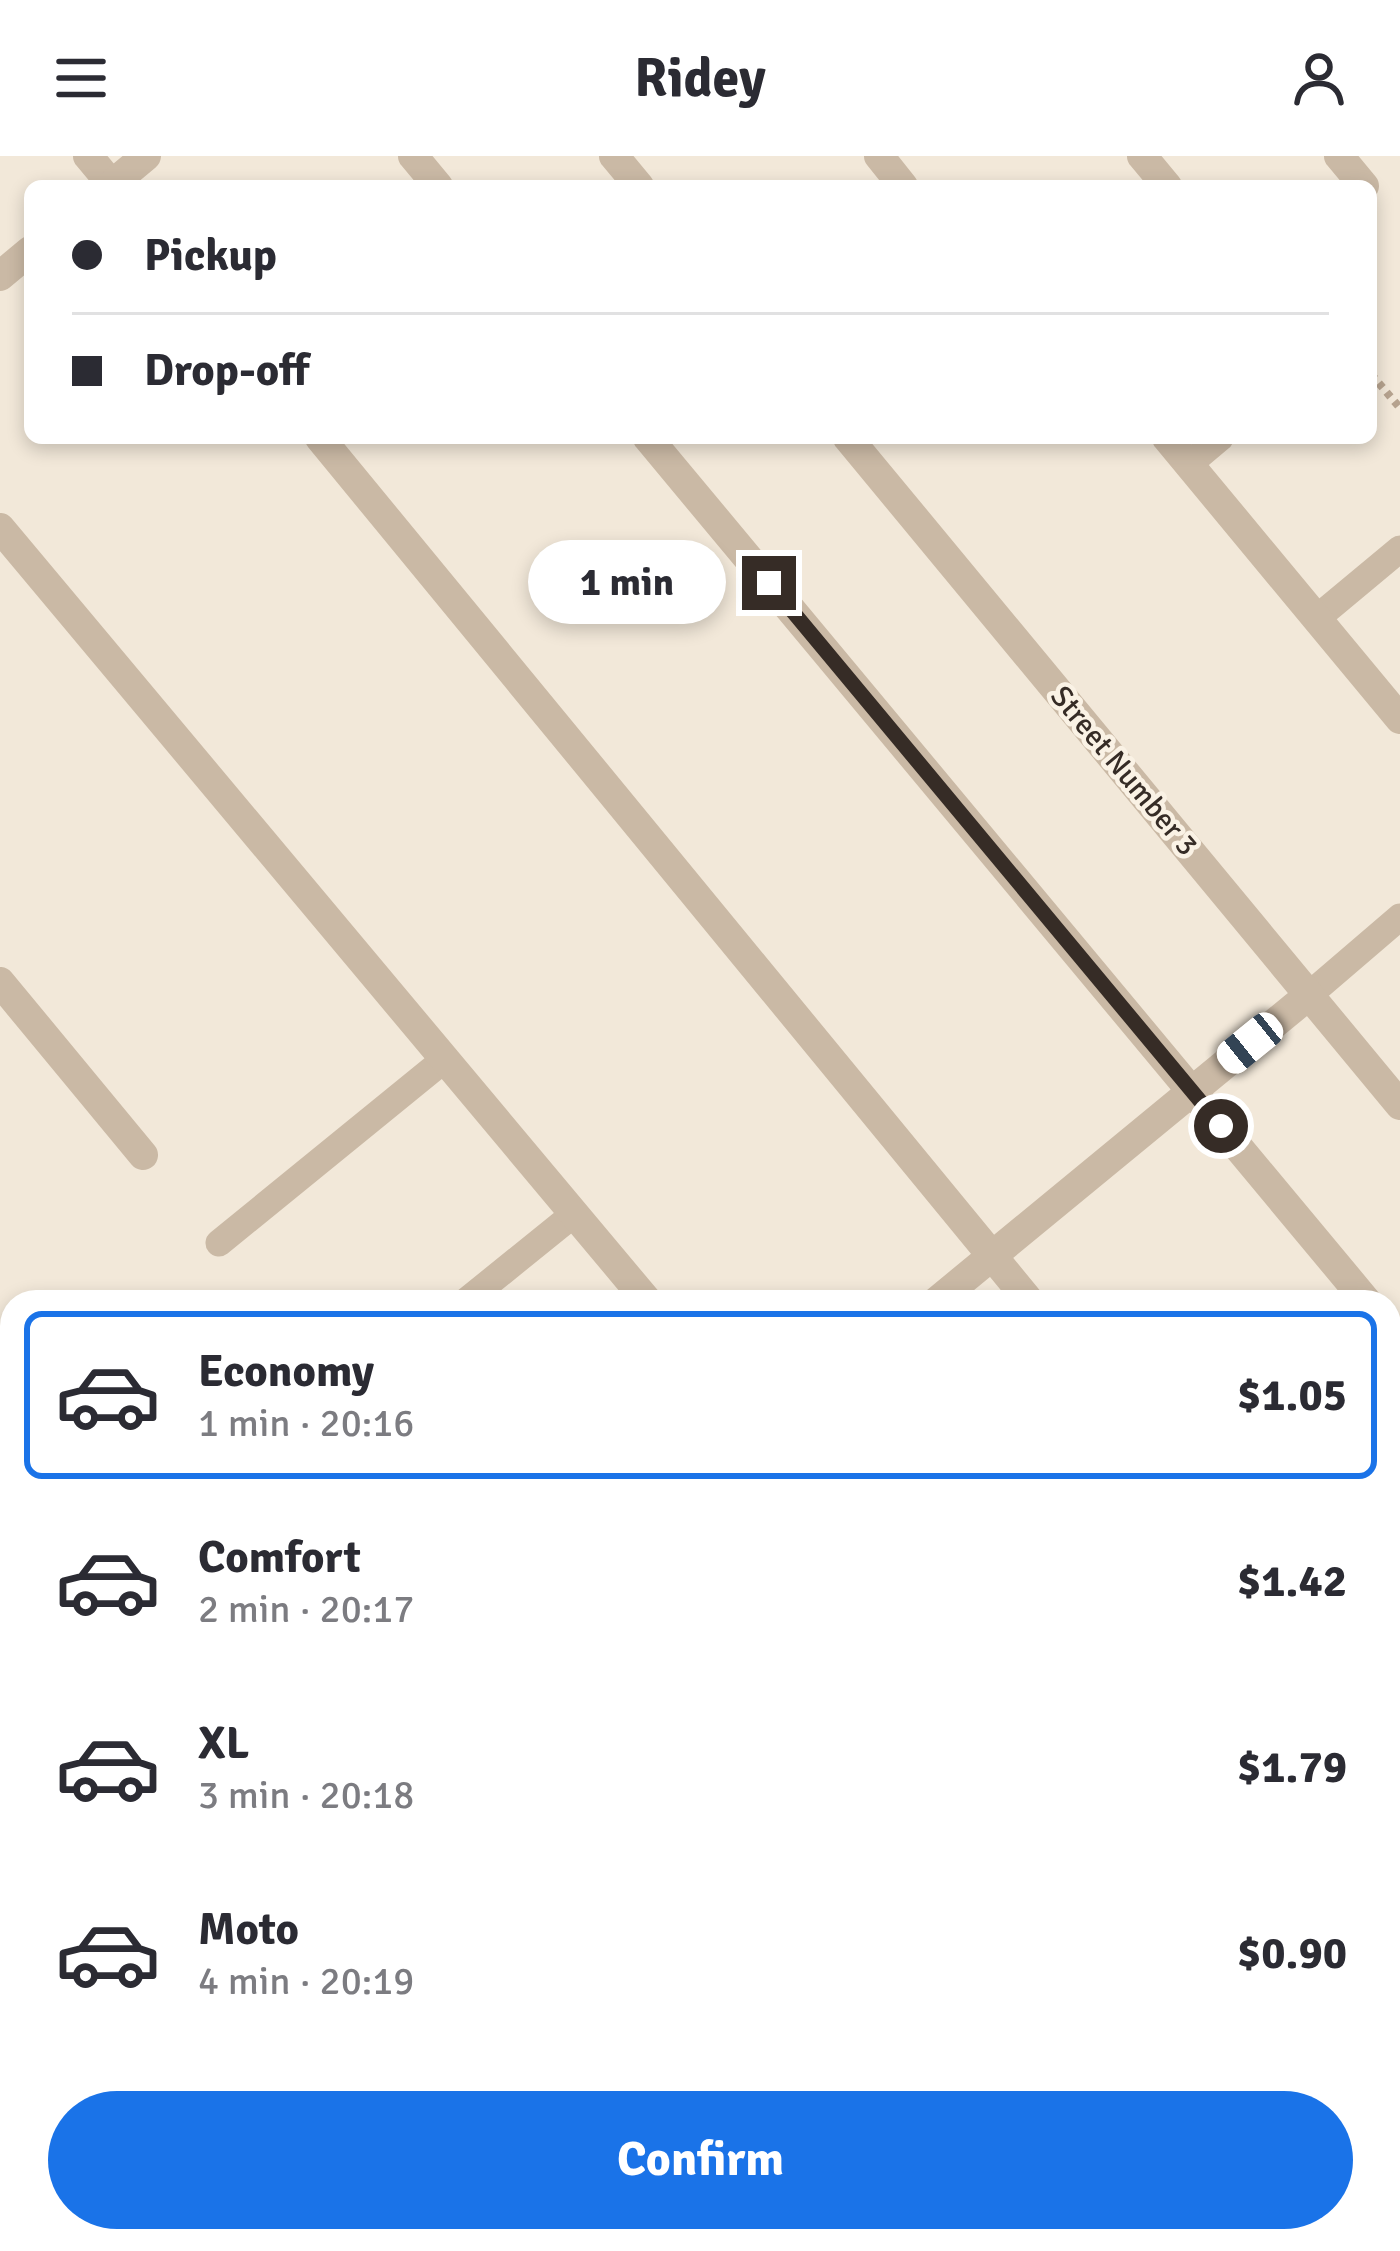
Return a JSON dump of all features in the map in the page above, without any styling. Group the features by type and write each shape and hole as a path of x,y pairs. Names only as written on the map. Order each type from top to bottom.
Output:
{"street":[{"path":"88,156 107,180"},
{"path":"119,180 146,156"},
{"path":"413,156 433,180"},
{"path":"614,156 634,180"},
{"path":"879,156 898,180"},
{"path":"1142,156 1162,180"},
{"path":"1339,156 1359,180"},
{"path":"0,275 24,256"},
{"path":"325,444 1020,1290"},
{"path":"653,444 1357,1290"},
{"name":"Street Number 3","path":"853,444 1400,1105"},
{"path":"1171,444 1400,719"},
{"path":"1188,465 1213,444"},
{"path":"0,528 638,1290"},
{"path":"1317,618 1400,549"},
{"path":"951,1290 1400,917"},
{"path":"0,982 143,1156"},
{"path":"219,1243 446,1059"},
{"path":"480,1290 574,1214"}],"path":[{"path":"1377,381 1400,408"}],"route":[{"path":"769,583 1221,1126"}]}
